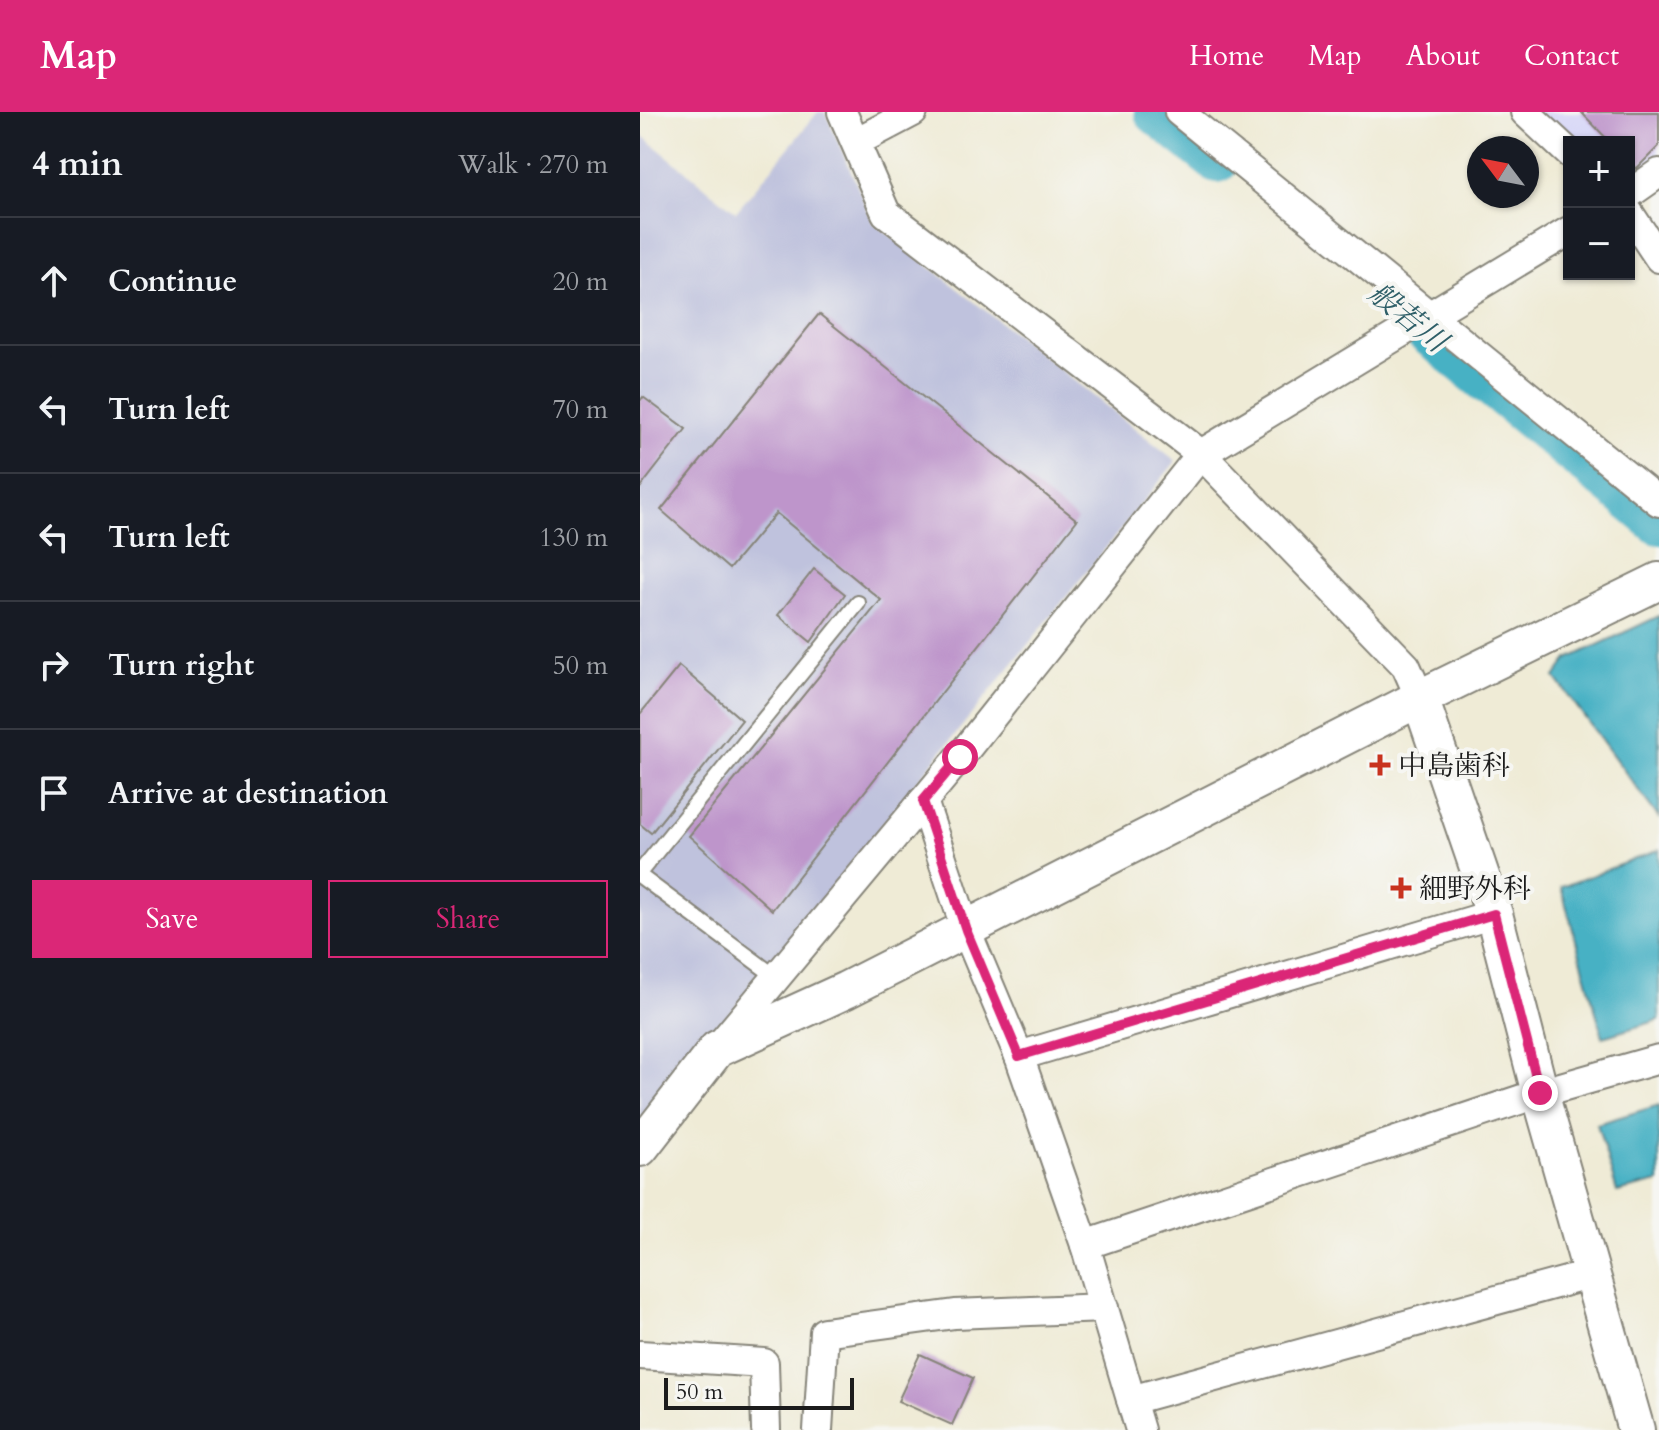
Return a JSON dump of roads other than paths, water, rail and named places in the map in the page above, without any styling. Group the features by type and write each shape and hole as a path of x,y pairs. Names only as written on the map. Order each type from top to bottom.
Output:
{"street":[{"path":"842,112 886,213 1201,454 1406,666 1420,698 1494,914 1540,1093 1636,1430"},
{"path":"856,142 913,112"},
{"path":"1525,112 1563,147"},
{"path":"1187,114 1659,502"},
{"path":"1635,190 1659,173"},
{"path":"1635,222 1659,258"},
{"path":"640,1148 1201,454 1563,235"},
{"path":"717,1049 966,930 1420,698 1659,581"},
{"path":"923,801 966,930 1019,1056 1085,1245 1140,1430"},
{"path":"1019,1056 1494,914"},
{"path":"776,977 781,1020"},
{"path":"1085,1245 1540,1093 1659,1059"},
{"path":"1131,1400 1592,1274"},
{"path":"818,1430 824,1332 955,1314 1104,1308"},
{"path":"640,1355 764,1363 766,1430"}],"lane":[{"path":"776,977 640,874 858,603"}],"water":[{"path":"1659,616 1659,818 1555,677 1568,659"},
{"path":"1659,850 1659,1020 1603,1037 1561,887"},
{"path":"1659,1105 1659,1182 1617,1192 1597,1124"}],"waterway":[{"name":"般若川","path":"1157,112 1217,160"},
{"name":"般若川","path":"1421,326 1659,522"}],"place":[{"name":"中島歯科","path":"1380,765"},
{"name":"細野外科","path":"1401,888"}]}
